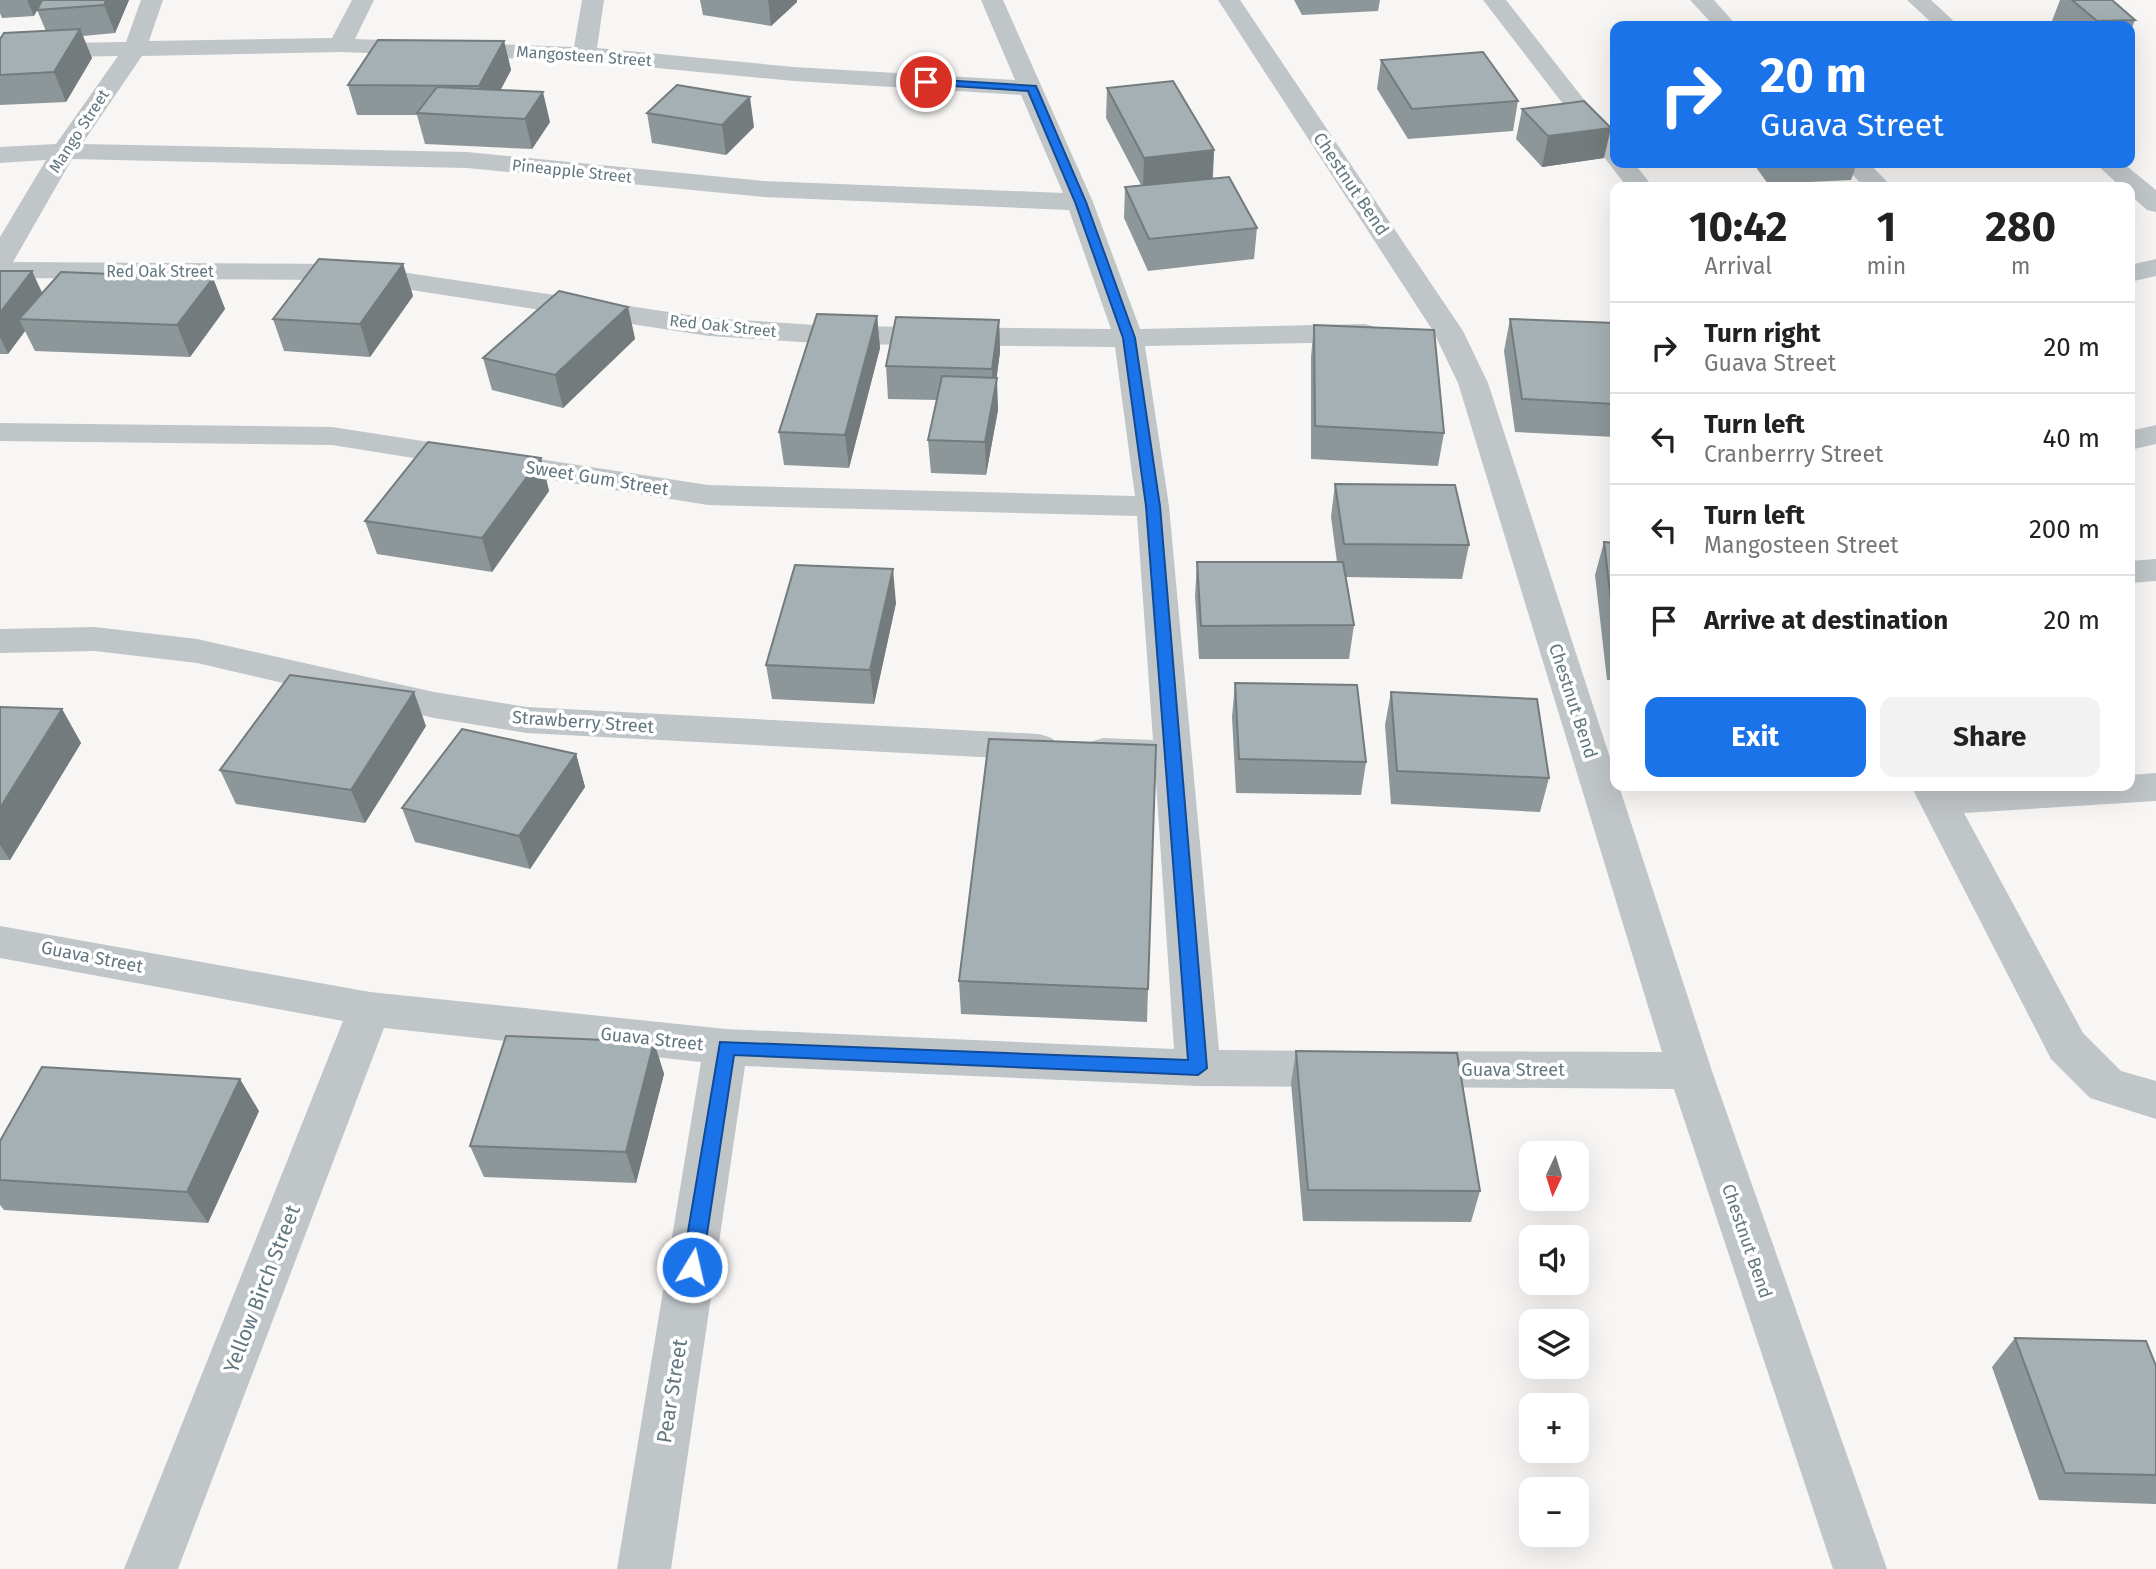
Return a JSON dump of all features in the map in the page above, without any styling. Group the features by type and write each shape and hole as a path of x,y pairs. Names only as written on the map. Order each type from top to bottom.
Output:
{"street":[{"name":"Mango Street","path":"0,260 64,151 135,48 152,0"},
{"path":"340,45 363,0"},
{"path":"584,54 593,0"},
{"path":"992,0 1080,202 1129,338 1153,506 1198,1068"},
{"name":"Chestnut Bend","path":"1229,0 1421,332 1473,383 1690,1071 1860,1569"},
{"path":"1494,0 1610,150"},
{"path":"1701,0 1721,21"},
{"path":"1918,0 1942,21"},
{"name":"Mangosteen Street","path":"0,51 340,45 584,54 794,74 1032,88"},
{"name":"Pineapple Street","path":"0,155 64,151 467,160 764,189 1080,202"},
{"path":"1625,168 1636,182"},
{"path":"1860,168 1874,182"},
{"path":"2114,168 2130,182"},
{"path":"2135,186 2156,204"},
{"path":"2135,273 2156,267"},
{"name":"Red Oak Street","path":"0,270 347,272 429,282 709,327 831,335 1129,338 1421,332"},
{"name":"Sweet Gum Street","path":"0,432 332,436 708,495 1153,506"},
{"path":"2135,440 2156,434"},
{"path":"2135,572 2156,570"},
{"name":"Strawberry Street","path":"0,641 94,639 197,651 434,705 527,720 1173,754"},
{"path":"2135,788 2156,787"},
{"path":"2007,791 1933,793 2067,1046 2106,1085 2156,1100"},
{"name":"Guava Street","path":"0,942 370,1009 726,1047 1198,1068 1690,1071"},
{"name":"Yellow Birch Street","path":"151,1569 370,1009"},
{"name":"Pear Street","path":"644,1569 726,1047"}],"building":[{"path":"42,0 106,0 104,5 37,10"},
{"path":"2072,0 2112,0 2135,20 2097,21"},
{"path":"80,29 54,72 0,75 0,39 4,33"},
{"path":"378,40 504,41 479,86 348,85"},
{"path":"1483,52 1518,101 1412,109 1381,60"},
{"path":"1173,81 1214,150 1144,158 1107,88"},
{"path":"677,85 750,97 722,125 647,113"},
{"path":"437,87 543,92 525,119 417,113"},
{"path":"1584,101 1610,128 1548,136 1522,109"},
{"path":"1229,177 1257,228 1149,239 1125,187"},
{"path":"319,259 403,264 360,324 273,319"},
{"path":"0,271 32,271 0,313"},
{"path":"61,272 213,278 177,325 19,319"},
{"path":"559,291 628,307 555,375 483,358"},
{"path":"817,314 877,316 845,435 779,432"},
{"path":"896,317 999,320 992,369 886,366"},
{"path":"1510,319 1610,323 1610,404 1522,399"},
{"path":"1314,325 1434,330 1444,433 1315,426"},
{"path":"942,376 997,378 985,442 928,440"},
{"path":"428,442 541,458 482,538 365,521"},
{"path":"1335,484 1455,485 1469,545 1344,544"},
{"path":"1604,542 1610,543 1610,592"},
{"path":"1197,562 1343,562 1354,625 1201,626"},
{"path":"795,565 893,569 870,670 766,665"},
{"path":"290,675 414,692 351,790 220,770"},
{"path":"1235,683 1357,685 1366,762 1239,759"},
{"path":"1391,692 1537,699 1549,778 1397,771"},
{"path":"0,707 62,709 0,808"},
{"path":"462,729 576,754 519,836 402,808"},
{"path":"989,739 1156,745 1148,989 959,981"},
{"path":"506,1036 654,1042 626,1152 470,1146"},
{"path":"1296,1051 1457,1053 1480,1191 1308,1190"},
{"path":"42,1067 240,1079 187,1192 0,1180 0,1141"},
{"path":"2015,1338 2146,1341 2156,1366 2156,1475 2065,1473"}],"route":[{"path":"692,1267 726,1047 1198,1068 1153,506 1129,338 1080,202 1032,88 926,82"}]}
